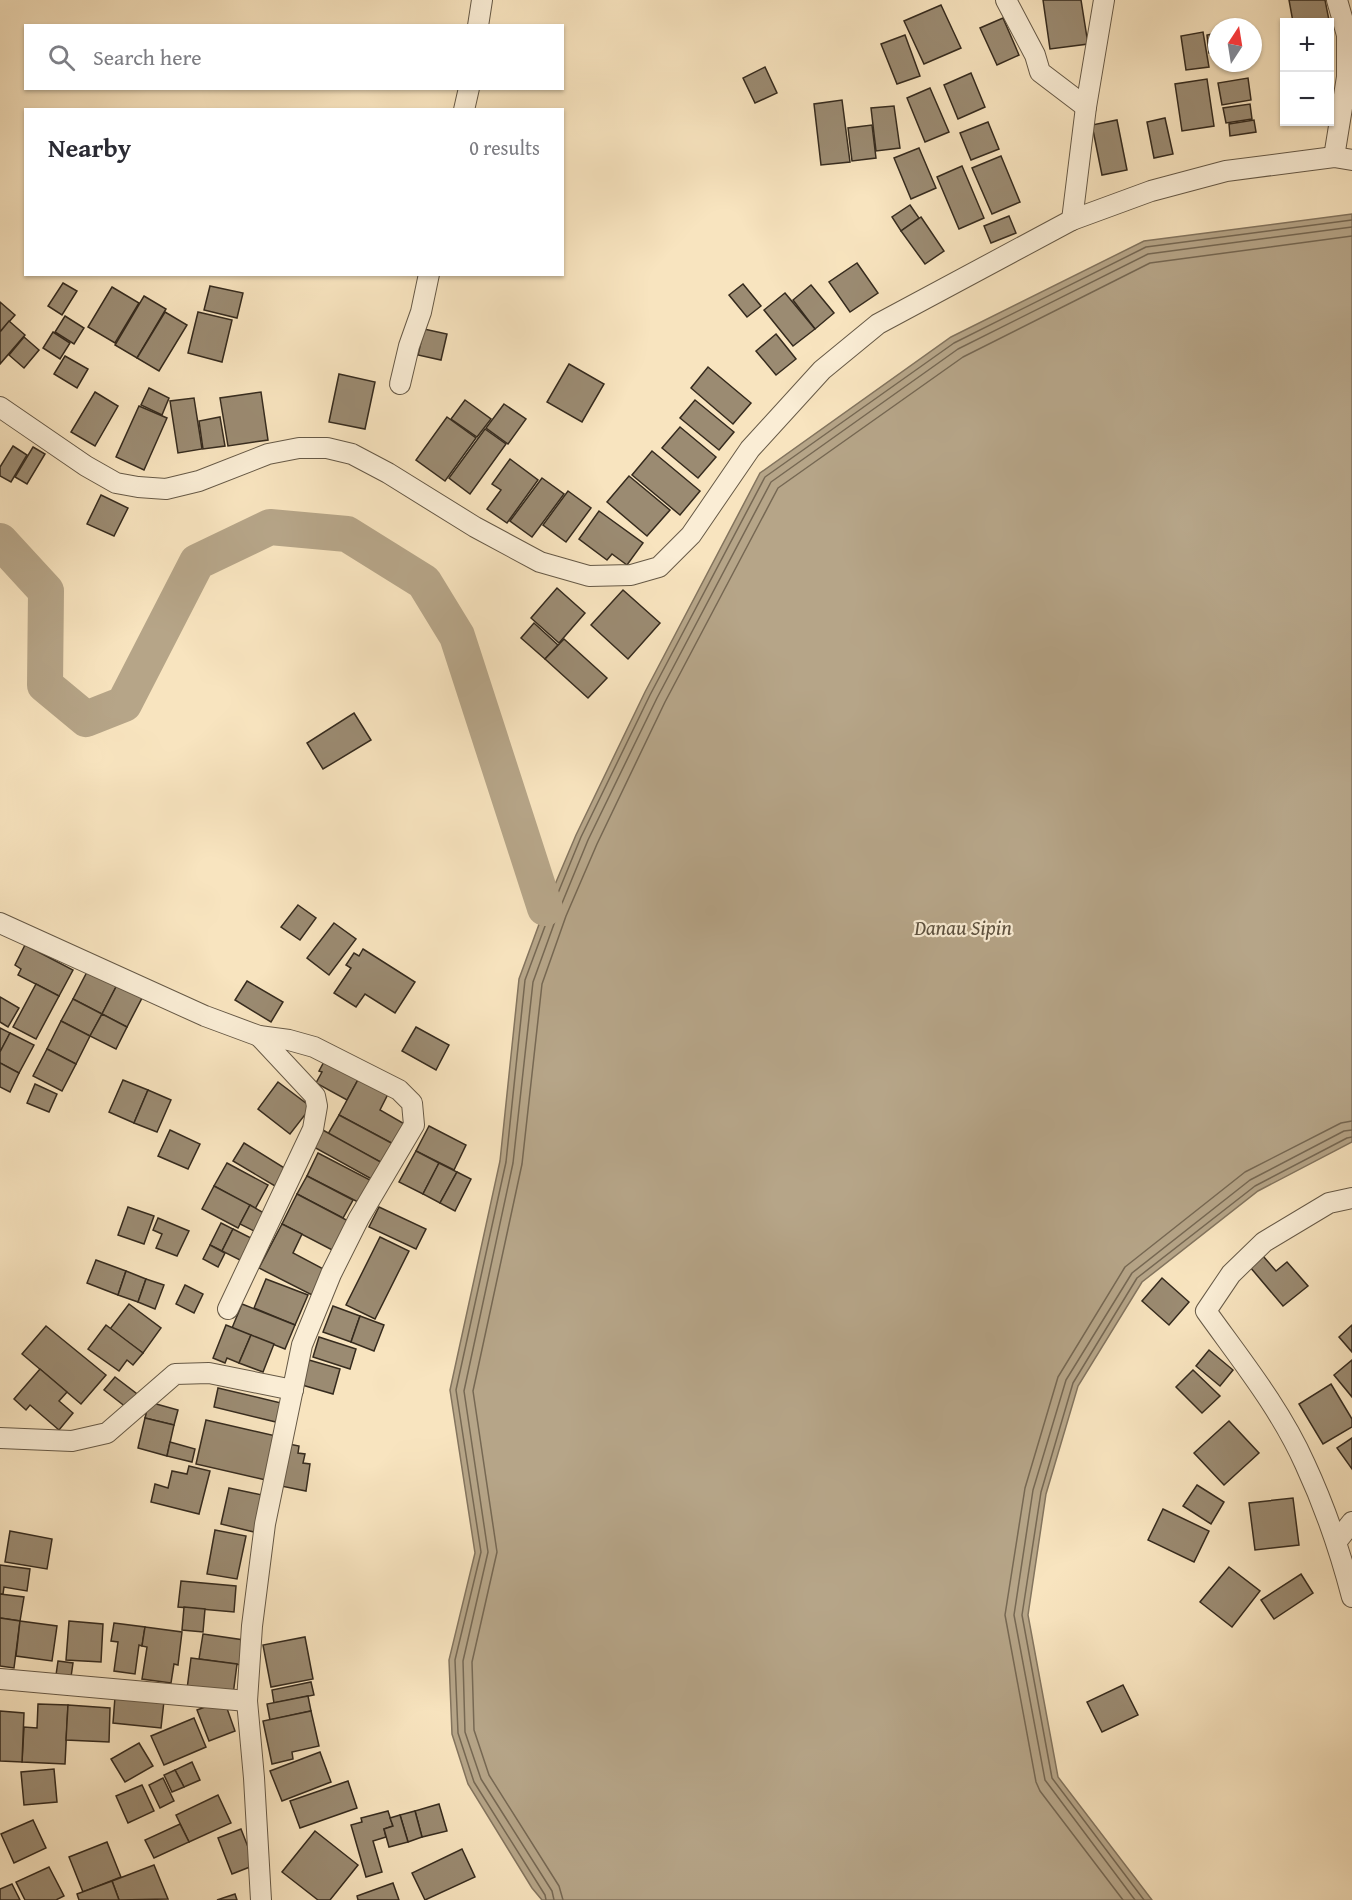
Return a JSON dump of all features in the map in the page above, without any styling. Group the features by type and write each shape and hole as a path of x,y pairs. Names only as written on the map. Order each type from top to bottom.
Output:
{"street":[{"path":"478,24 482,0"},
{"path":"1006,0 1035,55 1040,72 1086,107"},
{"path":"1072,220 1086,107 1104,0"},
{"path":"0,407 86,466 116,483 166,489 199,481 268,454 299,448 327,448 352,454 388,473 475,527 540,562 590,576 631,575 659,567 691,535 750,448 822,370 878,324 1072,220 1151,191 1226,171 1343,158 1347,35 1337,0"},
{"path":"464,108 469,90"},
{"path":"400,384 409,346 421,312 429,276"},
{"path":"0,923 205,1016 259,1036 289,1040 314,1047 399,1090 412,1103 414,1125 359,1218 331,1274 302,1346 265,1524 252,1626 247,1701 261,1900"},
{"path":"228,1309 313,1130 316,1116 315,1096 259,1036"},
{"path":"1352,1198 1329,1203 1264,1242 1231,1274 1206,1311 1271,1402 1305,1462 1337,1541 1352,1597"},
{"path":"0,1437 72,1441 107,1433 175,1374 209,1373 292,1390"},
{"path":"1337,1541 1352,1522"},
{"path":"0,1679 247,1701"}],"water":[{"name":"Danau Sipin","path":"1352,214 1352,1142 1258,1191 1142,1282 1078,1386 1046,1494 1028,1615 1058,1777 1152,1900 542,1900 532,1888 468,1784 452,1734 449,1660 475,1553 450,1390 500,1161 519,979 545,908 576,835 645,692 760,473 951,337 1144,241"}],"building":[{"path":"1043,0 1081,0 1088,44 1050,49"},
{"path":"1289,0 1325,0 1329,18 1292,18"},
{"path":"941,5 961,48 924,64 904,21"},
{"path":"1003,18 1019,55 997,65 980,28"},
{"path":"1203,32 1208,67 1186,70 1181,36"},
{"path":"905,35 920,76 897,84 881,44"},
{"path":"765,67 777,93 755,103 743,78"},
{"path":"971,73 985,107 958,119 944,85"},
{"path":"1248,78 1251,100 1222,105 1218,83"},
{"path":"1207,79 1214,126 1182,131 1175,84"},
{"path":"930,88 949,132 925,142 907,98"},
{"path":"842,100 850,162 821,165 814,104"},
{"path":"1250,104 1252,119 1226,123 1223,108"},
{"path":"894,106 900,148 876,151 871,108"},
{"path":"1165,118 1173,154 1154,158 1147,122"},
{"path":"1117,120 1127,170 1102,175 1092,125"},
{"path":"1254,120 1256,132 1230,136 1229,124"},
{"path":"988,122 999,149 971,160 960,133"},
{"path":"872,125 876,158 852,161 848,128"},
{"path":"919,148 936,188 911,199 894,158"},
{"path":"1001,156 1020,202 992,214 972,168"},
{"path":"962,166 984,218 959,229 937,177"},
{"path":"910,205 919,218 901,231 892,217"},
{"path":"1009,216 1016,233 991,243 984,226"},
{"path":"921,217 944,251 925,264 901,231"},
{"path":"857,263 878,293 850,312 829,282"},
{"path":"63,283 77,291 62,315 48,306"},
{"path":"743,284 761,306 747,317 729,295"},
{"path":"811,285 834,313 815,329 793,300"},
{"path":"210,286 243,293 237,318 204,310"},
{"path":"112,287 139,303 115,343 88,327"},
{"path":"785,293 815,329 793,346 764,310"},
{"path":"144,296 166,309 137,358 115,345"},
{"path":"0,302 15,315 0,332"},
{"path":"165,312 187,325 159,371 137,358"},
{"path":"198,312 232,320 222,362 188,353"},
{"path":"65,316 84,328 74,344 55,332"},
{"path":"9,321 25,335 0,364 0,332"},
{"path":"424,329 447,334 441,360 418,355"},
{"path":"53,332 70,343 60,359 43,348"},
{"path":"776,334 796,359 776,375 756,351"},
{"path":"24,337 39,350 24,368 9,355"},
{"path":"65,356 88,369 77,388 54,374"},
{"path":"569,364 604,384 582,422 547,402"},
{"path":"708,367 751,403 733,424 691,388"},
{"path":"339,374 375,382 365,429 329,422"},
{"path":"149,388 169,398 162,415 141,405"},
{"path":"95,392 118,406 95,446 71,432"},
{"path":"261,392 268,440 228,446 220,398"},
{"path":"194,398 202,449 178,453 170,401"},
{"path":"465,400 491,419 477,437 451,419"},
{"path":"695,400 734,432 719,450 680,418"},
{"path":"504,404 526,419 508,444 486,428"},
{"path":"139,406 167,418 144,470 116,457"},
{"path":"220,417 225,446 203,449 199,421"},
{"path":"447,417 476,438 445,481 416,460"},
{"path":"680,427 716,457 698,478 662,448"},
{"path":"485,429 506,444 470,494 449,478"},
{"path":"13,446 27,455 11,482 0,476 0,467"},
{"path":"33,447 45,454 27,484 15,477"},
{"path":"652,451 700,491 680,515 632,475"},
{"path":"510,459 538,480 507,523 487,509 501,490 492,484"},
{"path":"629,476 670,510 647,536 607,502"},
{"path":"542,478 564,494 532,537 510,521"},
{"path":"568,491 591,508 566,542 543,525"},
{"path":"101,495 128,508 114,536 87,524"},
{"path":"599,511 643,543 627,565 612,554 607,560 579,539"},
{"path":"557,588 585,613 559,643 531,618"},
{"path":"623,590 660,623 628,659 591,625"},
{"path":"534,623 558,645 545,659 521,638"},
{"path":"564,639 607,678 588,698 545,659"},
{"path":"354,713 371,740 323,769 307,743"},
{"path":"298,905 316,918 300,940 281,927"},
{"path":"334,923 356,939 329,975 307,958"},
{"path":"25,945 73,970 59,996 18,975 21,969 15,965"},
{"path":"363,949 415,982 395,1013 365,994 356,1007 334,993 351,968 346,965 354,953 359,956"},
{"path":"88,970 117,985 102,1014 73,999"},
{"path":"247,981 283,1002 271,1022 235,1000"},
{"path":"36,984 59,996 36,1039 13,1027"},
{"path":"117,985 142,998 127,1027 102,1014"},
{"path":"0,997 19,1008 8,1027 0,1022"},
{"path":"73,999 102,1014 90,1036 61,1021"},
{"path":"102,1014 127,1027 116,1049 90,1036"},
{"path":"61,1021 90,1036 76,1064 47,1049"},
{"path":"416,1027 449,1045 436,1070 402,1051"},
{"path":"0,1028 10,1033 0,1052"},
{"path":"10,1033 34,1045 19,1073 0,1063 0,1052"},
{"path":"47,1049 76,1064 62,1091 33,1076"},
{"path":"326,1058 360,1076 347,1100 316,1083"},
{"path":"0,1063 19,1073 10,1092 0,1087"},
{"path":"360,1076 389,1092 380,1110 408,1126 397,1146 339,1115"},
{"path":"123,1080 148,1090 134,1123 109,1112"},
{"path":"278,1082 311,1107 290,1134 258,1109"},
{"path":"35,1084 57,1094 49,1112 27,1103"},
{"path":"148,1090 171,1100 157,1132 134,1123"},
{"path":"339,1115 397,1146 386,1165 328,1134"},
{"path":"429,1126 466,1145 454,1170 416,1151"},
{"path":"321,1129 386,1165 377,1182 312,1146"},
{"path":"170,1130 200,1144 188,1169 158,1156"},
{"path":"244,1143 286,1169 275,1186 233,1161"},
{"path":"416,1151 439,1163 423,1194 399,1182"},
{"path":"318,1153 370,1180 358,1202 307,1176"},
{"path":"227,1163 268,1185 255,1209 214,1186"},
{"path":"439,1163 457,1172 440,1203 423,1194"},
{"path":"457,1172 471,1179 455,1211 440,1203"},
{"path":"307,1176 353,1200 343,1218 297,1194"},
{"path":"214,1186 250,1205 238,1228 202,1209"},
{"path":"297,1194 354,1224 338,1253 282,1224"},
{"path":"250,1205 269,1216 260,1234 240,1224"},
{"path":"128,1207 154,1216 144,1244 118,1235"},
{"path":"379,1207 426,1229 416,1249 369,1227"},
{"path":"158,1218 189,1231 177,1256 156,1248 162,1234 153,1230"},
{"path":"221,1223 233,1229 222,1251 210,1245"},
{"path":"282,1224 302,1234 293,1253 329,1272 316,1297 259,1268"},
{"path":"233,1229 253,1239 242,1261 222,1251"},
{"path":"380,1237 409,1251 375,1319 346,1305"},
{"path":"210,1245 225,1253 218,1267 203,1259"},
{"path":"1263,1256 1276,1271 1287,1262 1308,1286 1283,1306 1250,1267"},
{"path":"96,1260 126,1271 118,1295 87,1283"},
{"path":"126,1271 146,1279 138,1302 118,1295"},
{"path":"1162,1278 1189,1302 1169,1325 1142,1301"},
{"path":"146,1279 164,1285 155,1309 138,1302"},
{"path":"266,1279 308,1295 295,1325 254,1308"},
{"path":"185,1285 203,1294 194,1313 176,1304"},
{"path":"129,1304 161,1328 143,1353 110,1329"},
{"path":"242,1304 295,1325 285,1349 232,1328"},
{"path":"333,1306 360,1316 351,1342 323,1332"},
{"path":"360,1316 384,1325 374,1351 351,1342"},
{"path":"106,1325 143,1353 133,1365 127,1360 119,1371 88,1349"},
{"path":"226,1325 251,1335 239,1363 227,1358 225,1363 213,1358"},
{"path":"1352,1325 1352,1352 1339,1337"},
{"path":"46,1326 106,1375 81,1404 22,1354"},
{"path":"251,1335 274,1344 263,1372 239,1363"},
{"path":"319,1337 356,1349 350,1369 313,1357"},
{"path":"1209,1350 1233,1370 1220,1386 1196,1366"},
{"path":"309,1360 340,1369 333,1394 302,1385"},
{"path":"1352,1360 1352,1397 1334,1375"},
{"path":"40,1369 67,1392 59,1401 73,1413 59,1430 30,1405 26,1410 14,1399"},
{"path":"1193,1370 1220,1396 1202,1413 1176,1387"},
{"path":"115,1377 141,1397 131,1411 104,1390"},
{"path":"1331,1384 1352,1419 1352,1427 1323,1444 1299,1404"},
{"path":"218,1388 281,1403 276,1422 214,1407"},
{"path":"149,1402 178,1410 174,1425 145,1418"},
{"path":"145,1418 174,1425 167,1456 138,1448"},
{"path":"206,1420 276,1436 266,1480 196,1464"},
{"path":"1229,1421 1259,1453 1224,1485 1194,1453"},
{"path":"1352,1438 1352,1469 1337,1448"},
{"path":"170,1442 195,1449 192,1462 167,1456"},
{"path":"289,1444 299,1446 298,1453 305,1454 303,1463 310,1464 306,1491 281,1486"},
{"path":"189,1466 210,1471 199,1514 151,1502 155,1484 168,1488 172,1471 187,1474"},
{"path":"1197,1485 1224,1502 1211,1524 1183,1506"},
{"path":"229,1488 262,1495 254,1532 221,1524"},
{"path":"1293,1498 1299,1545 1255,1550 1249,1503"},
{"path":"1163,1509 1209,1531 1194,1562 1148,1540"},
{"path":"215,1530 246,1536 237,1579 207,1574"},
{"path":"10,1531 52,1539 47,1569 5,1562"},
{"path":"0,1565 30,1569 27,1591 4,1587 3,1594 0,1594"},
{"path":"1229,1567 1260,1591 1232,1627 1200,1602"},
{"path":"1301,1574 1313,1593 1274,1619 1261,1600"},
{"path":"181,1581 236,1586 234,1612 178,1607"},
{"path":"0,1594 24,1597 20,1621 0,1618"},
{"path":"184,1607 205,1609 203,1632 182,1630"},
{"path":"0,1618 20,1621 14,1668 0,1666"},
{"path":"20,1621 57,1626 52,1661 16,1656"},
{"path":"69,1621 103,1624 101,1662 66,1660"},
{"path":"114,1623 145,1627 142,1646 139,1645 135,1674 114,1671 118,1642 111,1641"},
{"path":"145,1627 182,1632 178,1665 174,1664 171,1683 142,1679 147,1647 142,1646"},
{"path":"203,1634 244,1640 241,1665 199,1659"},
{"path":"305,1637 313,1679 271,1687 263,1645"},
{"path":"191,1658 237,1664 233,1695 187,1689"},
{"path":"58,1661 73,1663 71,1677 56,1675"},
{"path":"311,1682 314,1695 274,1703 272,1690"},
{"path":"1123,1685 1138,1715 1102,1732 1087,1702"},
{"path":"308,1696 311,1711 270,1720 267,1704"},
{"path":"115,1697 164,1701 161,1728 113,1723"},
{"path":"224,1700 235,1731 209,1741 197,1710"},
{"path":"38,1704 68,1705 65,1764 22,1762 24,1727 37,1728"},
{"path":"68,1705 110,1708 109,1742 66,1740"},
{"path":"0,1711 24,1713 22,1762 0,1761"},
{"path":"311,1711 319,1746 292,1752 293,1759 272,1764 263,1721"},
{"path":"194,1718 206,1747 164,1765 151,1736"},
{"path":"139,1743 153,1766 125,1782 111,1759"},
{"path":"320,1752 331,1782 282,1801 270,1771"},
{"path":"192,1762 200,1780 184,1787 175,1770"},
{"path":"54,1769 57,1802 24,1805 21,1772"},
{"path":"175,1770 184,1787 172,1792 164,1775"},
{"path":"163,1778 174,1801 160,1808 149,1785"},
{"path":"348,1781 357,1808 300,1828 290,1801"},
{"path":"142,1785 154,1811 128,1823 116,1796"},
{"path":"218,1795 231,1823 189,1842 176,1815"},
{"path":"439,1804 447,1831 422,1837 415,1811"},
{"path":"388,1811 393,1826 384,1829 386,1837 373,1841 382,1872 366,1877 351,1825 362,1822 361,1818"},
{"path":"415,1811 422,1837 408,1842 400,1815"},
{"path":"400,1815 408,1842 389,1847 384,1829 393,1826 390,1818"},
{"path":"33,1820 46,1848 14,1863 1,1834"},
{"path":"180,1824 189,1842 154,1858 145,1840"},
{"path":"241,1829 255,1865 232,1874 218,1838"},
{"path":"315,1831 358,1865 330,1900 318,1900 282,1872"},
{"path":"107,1842 121,1877 83,1892 69,1857"},
{"path":"462,1849 475,1877 425,1900 412,1873"},
{"path":"154,1865 168,1899 119,1900 112,1881"},
{"path":"49,1867 64,1896 56,1900 25,1900 16,1882"},
{"path":"112,1881 119,1900 79,1900 77,1894"},
{"path":"393,1883 399,1900 358,1900 357,1896"},
{"path":"12,1884 20,1900 0,1900 0,1889"},
{"path":"235,1894 237,1900 217,1900"}],"waterway":[{"path":"0,541 46,591 45,685 86,719 124,704 197,562 270,527 347,534 424,582 457,636 545,908"}]}
